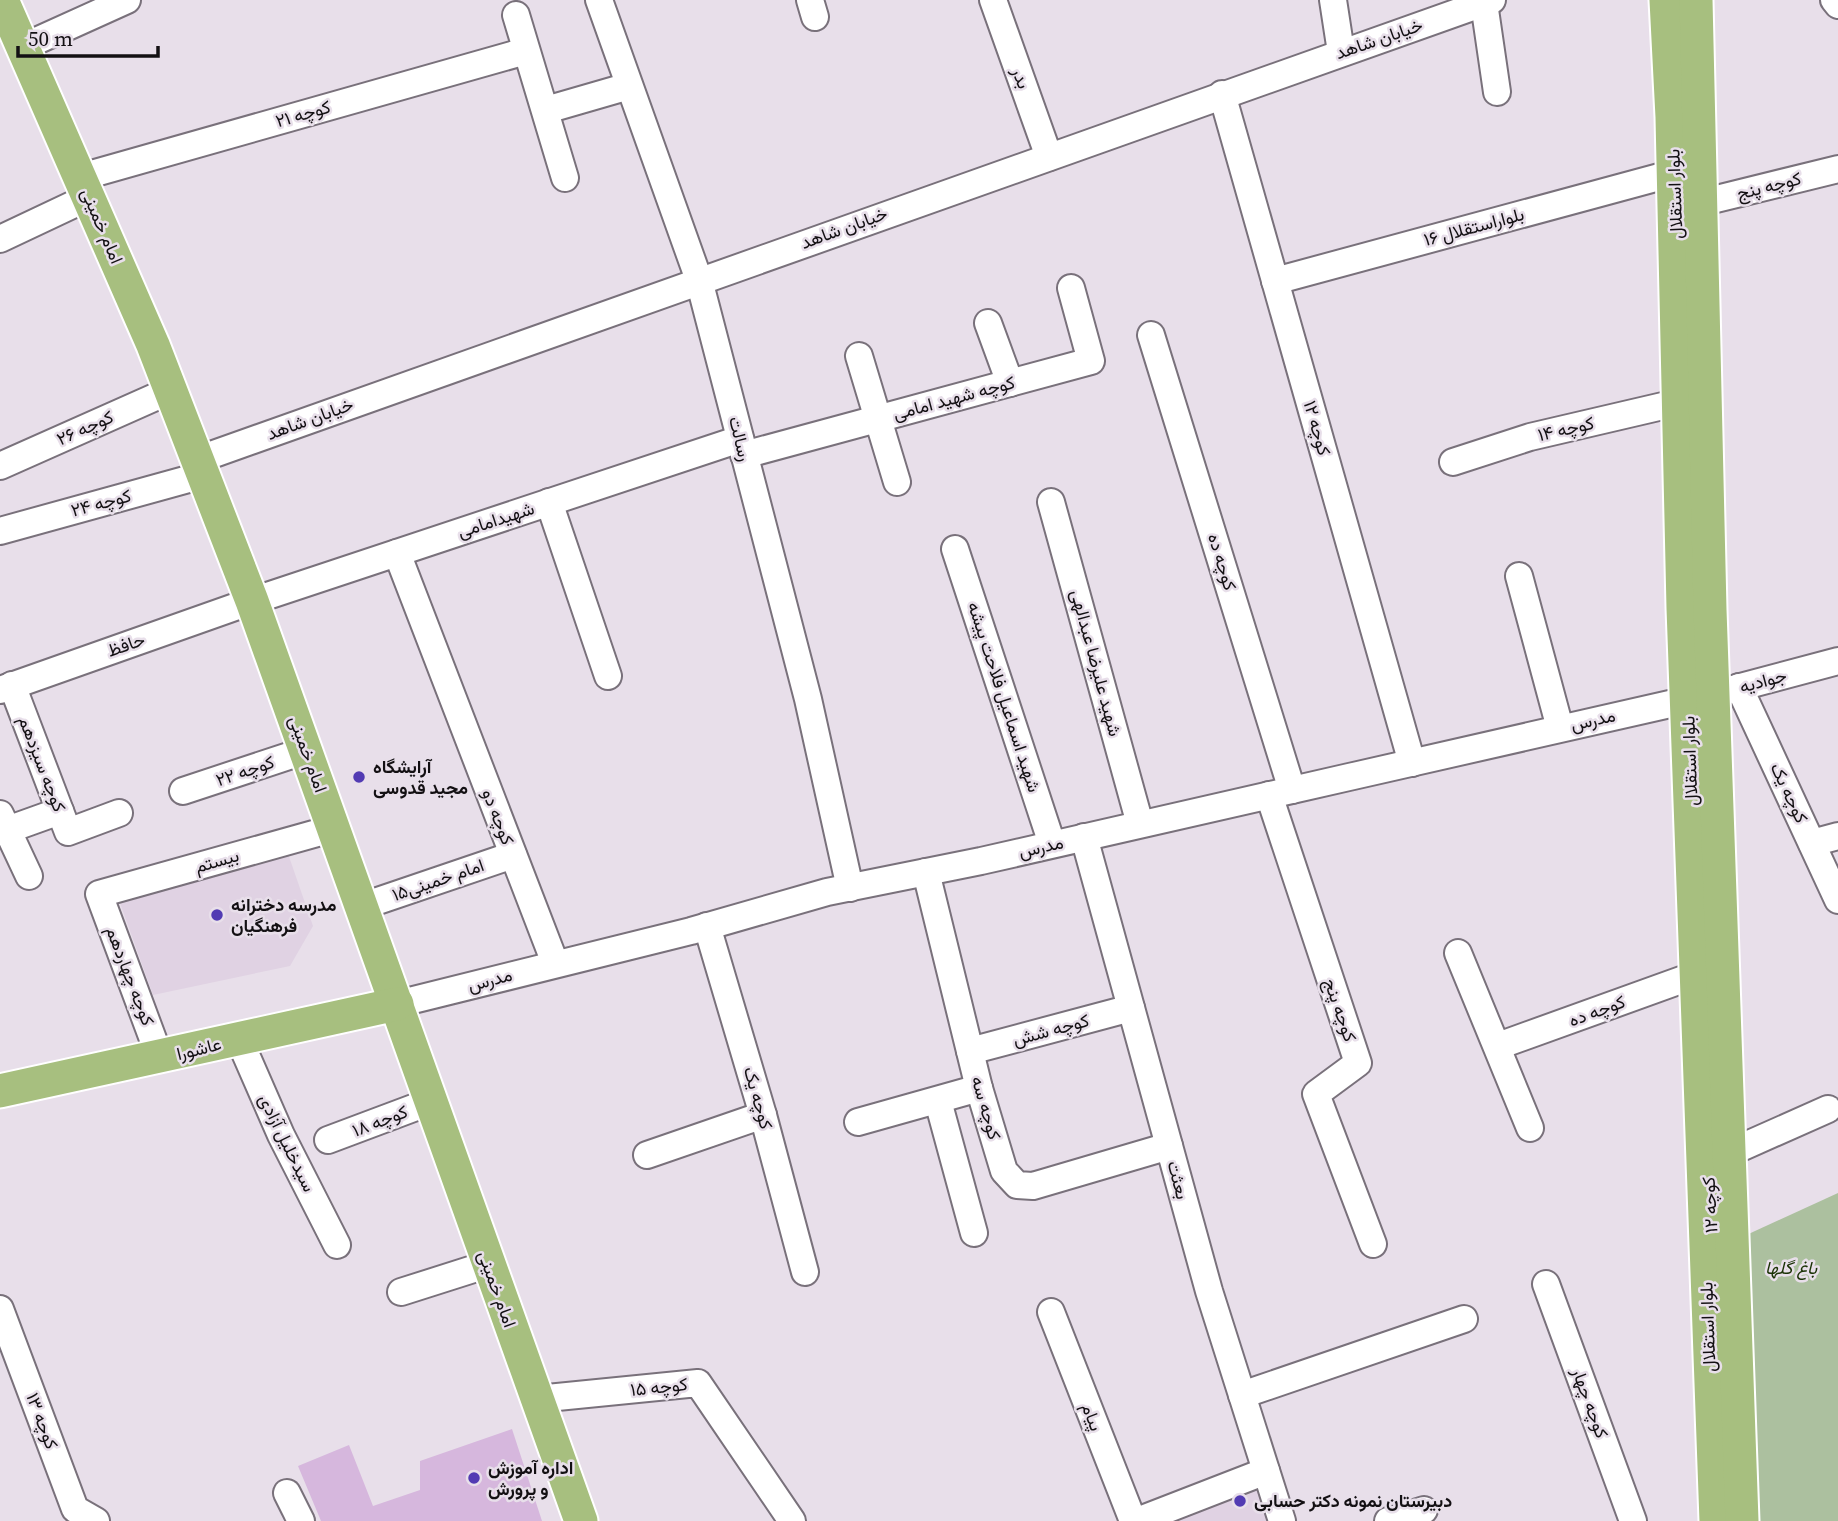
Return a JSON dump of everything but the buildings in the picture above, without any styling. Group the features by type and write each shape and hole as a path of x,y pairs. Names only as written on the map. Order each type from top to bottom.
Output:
{"main road":[{"name":"امام خمینی","path":"2,0 171,390 252,601 581,1521"},
{"name":"بلوار استقلال","path":"1666,0 1680,402 1713,693 1695,889 1695,975 1716,1521"},
{"name":"بلوار استقلال","path":"1696,0 1713,693 1742,1521"},
{"name":"عاشورا","path":"0,1091 397,1004"}],"street":[{"path":"23,47 127,0"},
{"name":"رسالت","path":"599,0 699,280 808,699 850,888"},
{"name":"بدر","path":"993,0 1049,157"},
{"path":"1333,0 1341,52"},
{"path":"1834,0 1838,5"},
{"path":"1488,1 1497,92"},
{"name":"خیابان شاهد","path":"200,468 699,280 1488,1"},
{"path":"516,15 565,178"},
{"name":"کوچه ۲۱","path":"0,239 85,187 526,51"},
{"path":"546,110 629,86"},
{"name":"کوچه ۱۲","path":"1222,94 1412,762"},
{"name":"کوچه پنج","path":"1700,203 1838,169"},
{"name":"بلواراستقلال ۱۶","path":"1275,281 1674,173"},
{"name":"کوچه شهید امامی","path":"742,447 877,419 1091,361 1071,288"},
{"path":"988,323 1010,383"},
{"name":"کوچه ده","path":"1151,335 1280,793"},
{"path":"859,356 897,482"},
{"name":"کوچه ۲۶","path":"0,466 171,390"},
{"name":"کوچه ۱۴","path":"1453,462 1530,437 1680,402"},
{"name":"شهیدامامی","path":"252,601 549,502 742,447"},
{"name":"کوچه ۲۴","path":"0,531 200,468"},
{"path":"549,502 608,676"},
{"name":"شهید علیرضا عبدالهی","path":"1051,502 1140,824"},
{"name":"شهید اسماعیل فلاحت پیشه","path":"955,549 1052,844"},
{"name":"کوچه دو","path":"397,552 555,963"},
{"path":"1519,576 1560,728"},
{"name":"حافظ","path":"6,687 252,601"},
{"name":"جوادیه","path":"1713,693 1838,661"},
{"name":"کوچه سیزدهم","path":"6,687 68,832 120,813"},
{"name":"مدرس","path":"397,1004 850,888 1280,793 1713,693"},
{"name":"کوچه یک","path":"1713,693 1812,843 1838,900"},
{"name":"کوچه ۲۲","path":"183,792 307,750"},
{"name":"کوچه پنج","path":"1280,793 1358,1063 1316,1094 1373,1244"},
{"path":"29,876 4,822 60,811"},
{"name":"بیستم","path":"99,894 335,828"},
{"path":"1812,843 1838,836"},
{"name":"بعثت","path":"1084,837 1209,1291 1282,1521"},
{"name":"امام خمینی۱۵","path":"363,906 513,855"},
{"name":"کوچه سه","path":"926,872 979,1088 1004,1171 1017,1185 1033,1186 1169,1146"},
{"name":"کوچه ۱۲","path":"1695,889 1726,1521"},
{"name":"کوچه چهاردهم","path":"99,894 160,1058"},
{"name":"کوچه یک","path":"707,926 763,1115 805,1272"},
{"path":"1458,953 1530,1128"},
{"name":"کوچه ده","path":"1498,1046 1695,975"},
{"name":"کوچه شش","path":"970,1051 1131,1008"},
{"name":"سیدخلیل آزادی","path":"239,1039 281,1135 337,1245"},
{"path":"858,1122 979,1088"},
{"name":"کوچه ۱۸","path":"328,1140 432,1101"},
{"path":"938,1101 974,1233"},
{"path":"1729,1153 1828,1109"},
{"path":"647,1155 763,1115"},
{"path":"401,1292 489,1264"},
{"name":"کوچه چهار","path":"1546,1284 1633,1521"},
{"name":"کوچه ۱۳","path":"0,1309 75,1509 96,1521"},
{"name":"پیام","path":"1051,1312 1135,1521"},
{"path":"1242,1395 1464,1319"},
{"name":"کوچه ۱۵","path":"537,1399 698,1383 792,1521"},
{"path":"1135,1521 1266,1471"},
{"path":"287,1493 301,1521"},
{"path":"1388,1521 1424,1510"}],"shaded area":[{"name":"مدرسه دخترانه فرهنگیان","path":"285,845 313,926 290,966 153,995 120,903"},
{"name":"دبیرستان نمونه دکتر حسابی","path":"1263,1480 1275,1521 1159,1521"}],"green space":[{"name":"باغ گلها","path":"1838,1193 1838,1521 1753,1521 1742,1237"}],"place":[{"name":"آرایشگاه مجید قدوسی","path":"359,777"},
{"name":"مدرسه دخترانه فرهنگیان","path":"217,915"},
{"name":"اداره آموزش و پرورش","path":"474,1478"},
{"name":"دبیرستان نمونه دکتر حسابی","path":"1240,1501"}]}
